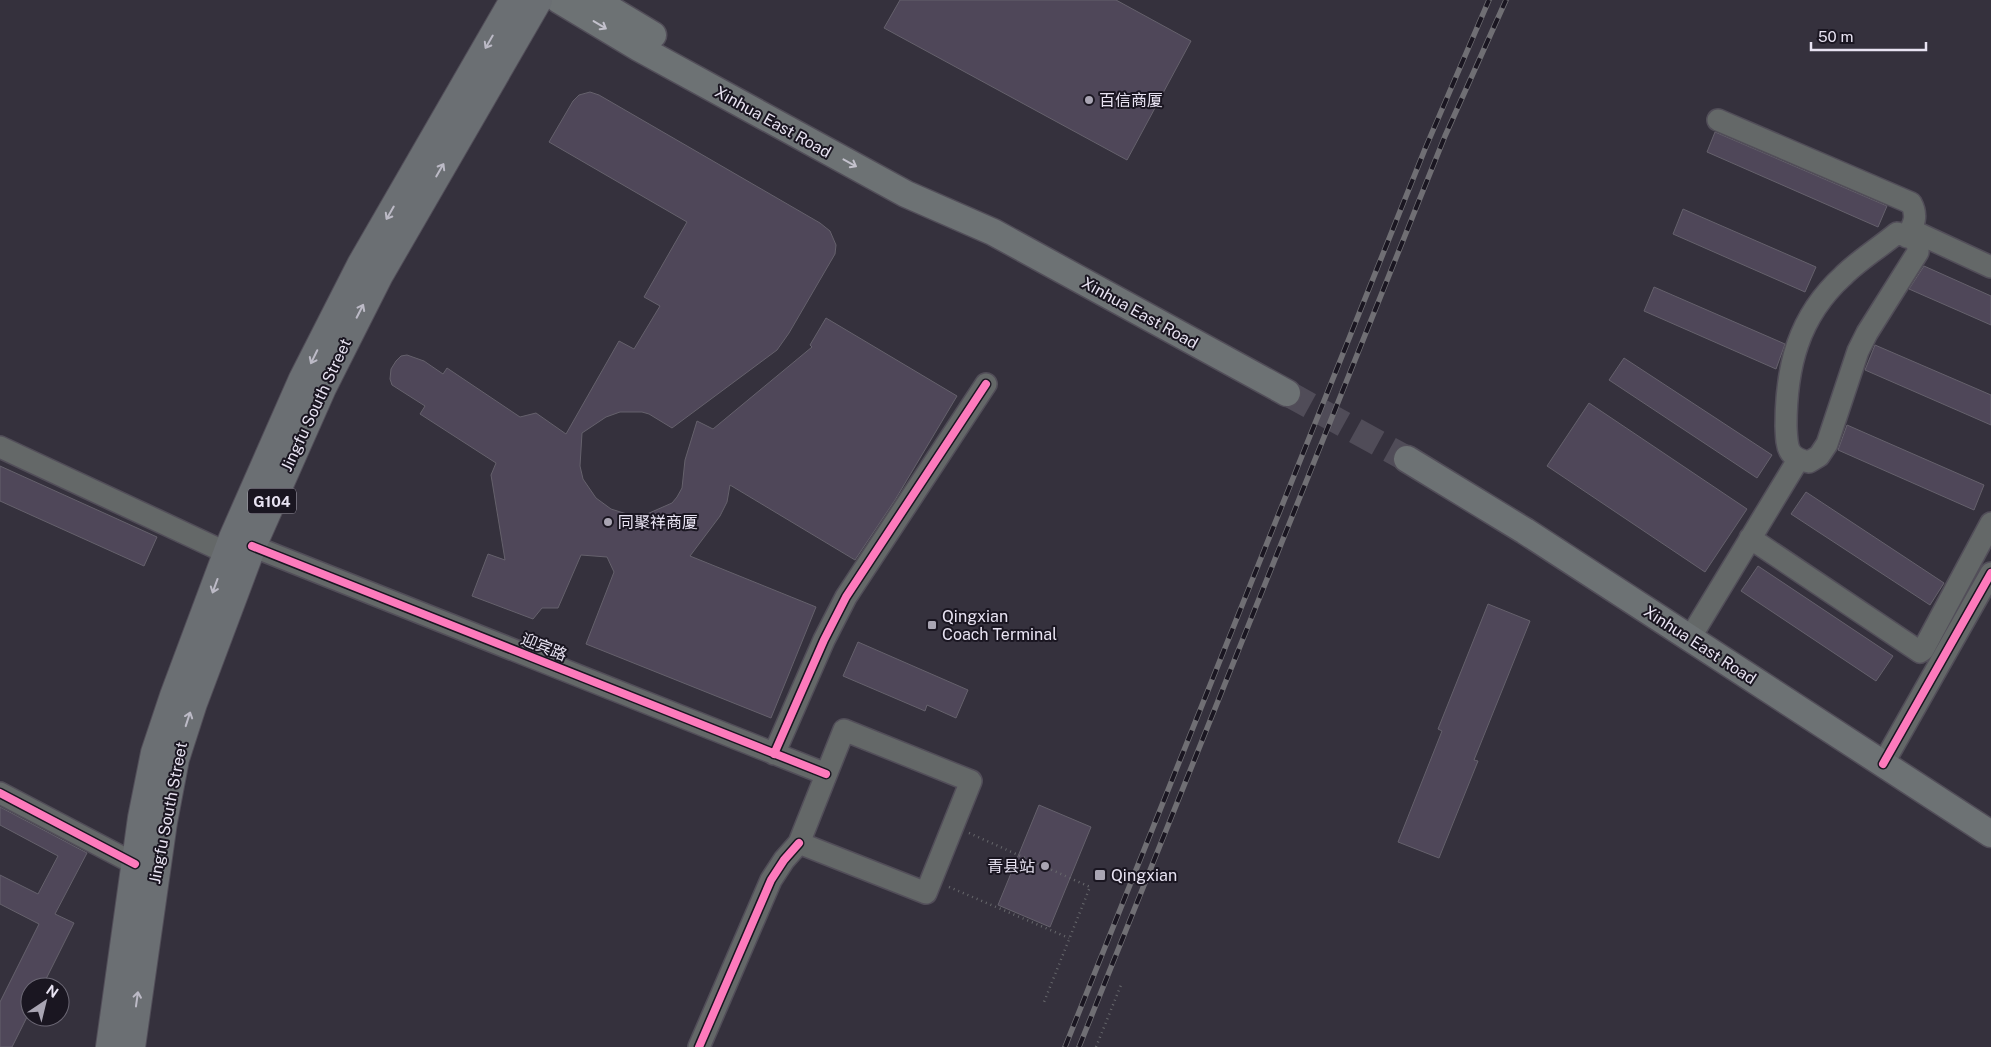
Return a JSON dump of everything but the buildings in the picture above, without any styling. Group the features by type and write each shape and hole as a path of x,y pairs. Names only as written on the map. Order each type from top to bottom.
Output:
{"highway":[{"name":"Jingfu South Street","path":"130,1047 163,822 176,759 240,549 281,429 356,273 514,0"},
{"name":"Jingfu South Street","path":"110,1047 142,818 155,753 174,696 240,549 379,275 538,0"}],"main road":[{"name":"Xinhua East Road","path":"559,0 639,48 906,194 993,232"},
{"name":"Xinhua East Road","path":"595,0 651,34 909,176 993,232 1287,393"},
{"name":"Xinhua East Road","path":"1407,459 1525,531 1991,834"}],"street":[{"path":"1718,120 1912,203 1916,212 1914,224 1909,233"},
{"path":"1909,233 1918,245 1918,252 1863,342 1827,444 1819,456 1810,462 1798,460 1787,444 1787,383 1799,339 1810,316 1841,277 1897,233 1909,233 1991,268"},
{"path":"774,754 824,640 846,597 986,384"},
{"name":"迎宾路","path":"0,447 240,549 826,774"},
{"path":"1690,638 1798,460"},
{"path":"1750,538 1920,652 1924,650 1991,523"},
{"path":"1884,764 1991,574"},
{"path":"699,1047 771,880 784,860 799,843 844,730 971,781 926,893 799,843"},
{"path":"0,792 136,864"}],"path":[{"path":"953,826 1090,887 1044,1002"},
{"path":"932,879 1069,938"},
{"path":"1096,1047 1121,985"}],"tunnel":[{"path":"1287,393 1407,459"}],"railway":[{"path":"1065,1047 1425,149 1489,0"},
{"path":"1079,1047 1445,136 1506,0"}],"cycle path":[{"path":"774,754 824,640 846,597 986,384"},
{"path":"252,546 826,774"},
{"path":"1883,764 1991,573"},
{"path":"0,793 135,864"},
{"path":"699,1047 771,880 784,860 799,843"}],"place":[{"name":"百信商厦","path":"1089,100"},
{"name":"同聚祥商厦","path":"608,522"},
{"name":"Qingxian Coach Terminal","path":"932,625"},
{"name":"青县站","path":"1045,866"},
{"name":"Qingxian","path":"1100,875"}]}
